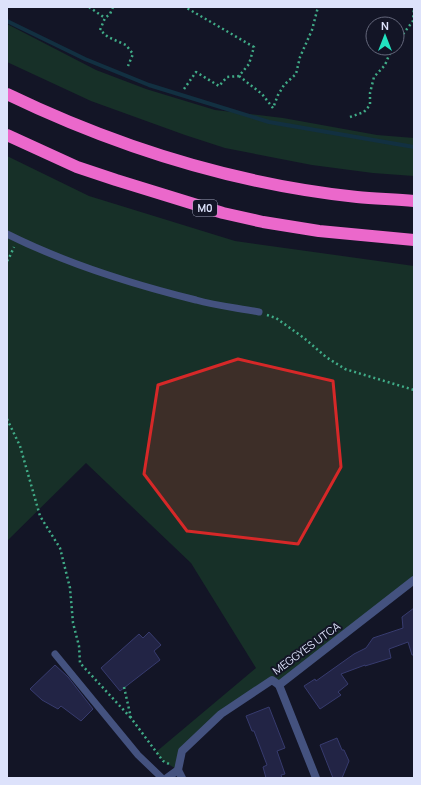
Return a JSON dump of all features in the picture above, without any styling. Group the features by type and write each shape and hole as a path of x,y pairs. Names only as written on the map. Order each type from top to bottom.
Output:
{"highway":[{"path":"7,94 100,136 190,164 239,177 282,186 357,197 414,201"},
{"name":"M0","path":"7,135 77,167 223,213 263,222 319,231 414,240"}],"street":[{"name":"MEGGYES UTCA","path":"178,770 182,751 221,714 272,680 279,684 414,580"},
{"path":"279,684 316,778"},
{"path":"167,778 178,770 182,778"}],"lane":[{"path":"7,234 74,263 119,279 198,301 259,312"},
{"path":"55,654 138,755 162,778"}],"path":[{"path":"89,7 105,18"},
{"path":"113,7 110,14 105,18 100,30 108,37 126,46 133,54 128,66"},
{"path":"185,7 254,47 249,64 239,76"},
{"path":"184,89 196,72 219,86 226,77 239,76 262,94 273,108 284,85 296,74 300,57 312,30 318,7"},
{"path":"405,32 413,21 414,7"},
{"path":"350,117 364,112 370,106 370,93 374,77 385,65 389,56"},
{"path":"7,261 10,258 17,239"},
{"path":"259,312 276,318 304,338 326,357 346,369 414,390"},
{"path":"7,419 20,446 40,516 60,548 70,588 73,623 79,646 80,663 131,718 163,761 178,770"},
{"path":"124,687 131,718"}],"highlighted area":[{"path":"238,359 333,381 341,467 298,544 187,531 144,474 158,385"}],"green space":[{"path":"7,24 96,70 146,89 215,110 283,118 377,135 414,138 414,176 373,173 312,165 225,148 91,101 7,62"},
{"path":"7,156 89,196 235,241 414,266 414,580 279,685 271,680 221,714 182,751 178,770 163,761 156,752 256,668 191,563 86,463 7,541"}],"building":[{"path":"414,608 414,655 412,655 408,642 389,649 391,658 365,665 341,674 348,684 338,692 341,695 320,709 304,686 315,679 316,681 354,654 366,648 373,638 403,628 402,617"},
{"path":"149,632 161,645 154,651 160,660 120,691 101,668 139,634 143,638"},
{"path":"55,665 68,677 93,709 81,721 61,706 58,709 42,700 30,689"},
{"path":"269,707 285,748 277,751 285,774 281,775 282,778 266,778 263,767 267,765 254,731 252,731 246,716"},
{"path":"337,738 349,761 342,778 333,778 320,745"}],"waterway":[{"path":"7,21 85,59 149,85 269,122 414,147"}]}
